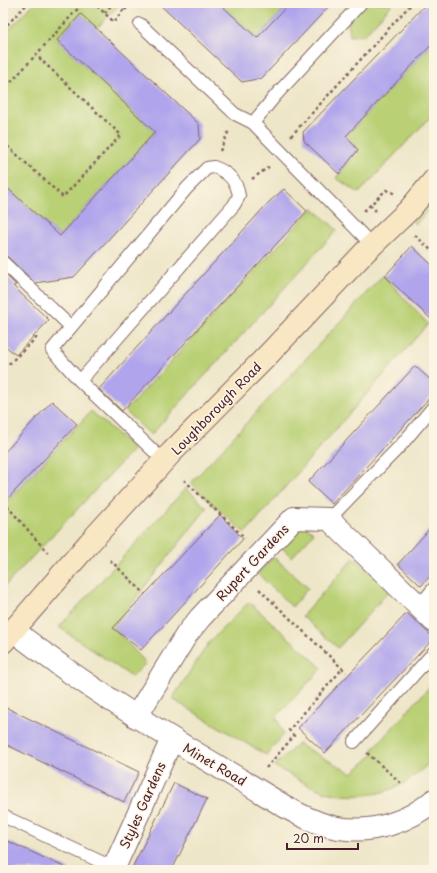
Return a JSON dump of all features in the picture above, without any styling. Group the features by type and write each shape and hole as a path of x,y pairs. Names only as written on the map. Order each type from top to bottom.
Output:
{"street":[{"name":"Loughborough Road","path":"8,636 90,542 164,461 266,357 372,245 409,210 434,180"},
{"name":"Rupert Gardens","path":"136,717 187,634 200,618 294,518 329,519"},
{"path":"329,519 434,621"},
{"name":"Minet Road","path":"8,636 34,647 136,717 311,821 339,828 364,830 402,820 434,800"},
{"name":"Styles Gardens","path":"113,869 172,739"}],"lane":[{"path":"253,123 276,95 361,3"},
{"path":"140,24 235,114 253,123 372,245"},
{"path":"80,381 234,205 239,196 238,189 234,181 223,170 214,167 206,168 187,188 52,350 80,381 164,461"},
{"path":"3,262 72,327"},
{"path":"329,519 402,444 434,406"},
{"path":"419,606 434,588"},
{"path":"354,742 434,652"},
{"path":"3,816 113,869"}],"path":[{"path":"3,29 28,3"},
{"path":"3,91 83,3"},
{"path":"92,3 114,22 124,9"},
{"path":"105,13 113,3"},
{"path":"238,189 282,152 412,3"},
{"path":"3,142 63,198 121,135 36,55"},
{"path":"214,167 235,114"},
{"path":"370,206 386,190 392,192"},
{"path":"411,237 414,235 434,253"},
{"path":"3,366 10,363 36,338 52,350"},
{"path":"434,347 431,350 434,361"},
{"path":"184,480 261,553"},
{"path":"6,500 8,507 48,552"},
{"path":"3,512 8,507"},
{"path":"110,560 145,594"},
{"path":"243,574 346,672"},
{"path":"265,769 294,736 289,730 343,668"},
{"path":"354,742 402,784"}],"green space":[{"path":"34,3 121,3 97,28 81,14 57,40 155,132 60,236 3,184 3,36"},
{"path":"219,3 290,3 257,38"},
{"path":"365,3 393,3 364,35 350,36 348,20"},
{"path":"434,42 434,113 359,193 336,178 358,150 346,136"},
{"path":"434,194 434,204 416,224 412,220"},
{"path":"313,208 337,230 151,435 125,411"},
{"path":"383,275 428,324 245,533 191,483"},
{"path":"91,411 134,449 3,588 3,506"},
{"path":"186,488 207,508 113,627 146,663 132,677 59,627"},
{"path":"304,524 314,533 292,557 282,548"},
{"path":"274,557 308,588 292,607 257,573"},
{"path":"354,558 390,590 338,648 302,616"},
{"path":"249,602 322,668 276,717 284,734 266,755 172,699 210,641"},
{"path":"434,682 434,759 406,782 385,791 367,795 339,795 316,788 274,766 298,744 352,773 373,755 373,749"}],"building":[{"path":"158,3 219,3 257,38 290,3 332,3 262,78 242,82"},
{"path":"427,3 434,3 434,42 346,136 358,150 339,174 304,141 303,132"},
{"path":"81,14 199,124 200,139 74,277 35,283 8,257 3,255 3,184 60,236 155,132 57,40"},
{"path":"284,189 307,211 122,411 99,389 269,202"},
{"path":"412,246 434,267 434,322 385,276"},
{"path":"3,272 16,285 13,286 49,320 16,355 3,344"},
{"path":"415,366 434,383 434,393 332,504 308,482"},
{"path":"52,401 77,424 3,504 3,454"},
{"path":"220,515 243,539 141,650 113,628"},
{"path":"434,524 434,572 421,586 398,564"},
{"path":"407,613 434,638 325,753 298,728"},
{"path":"3,706 139,772 124,802 3,743"},
{"path":"174,783 207,799 172,870 131,870"},
{"path":"3,839 71,870 3,870"}]}
